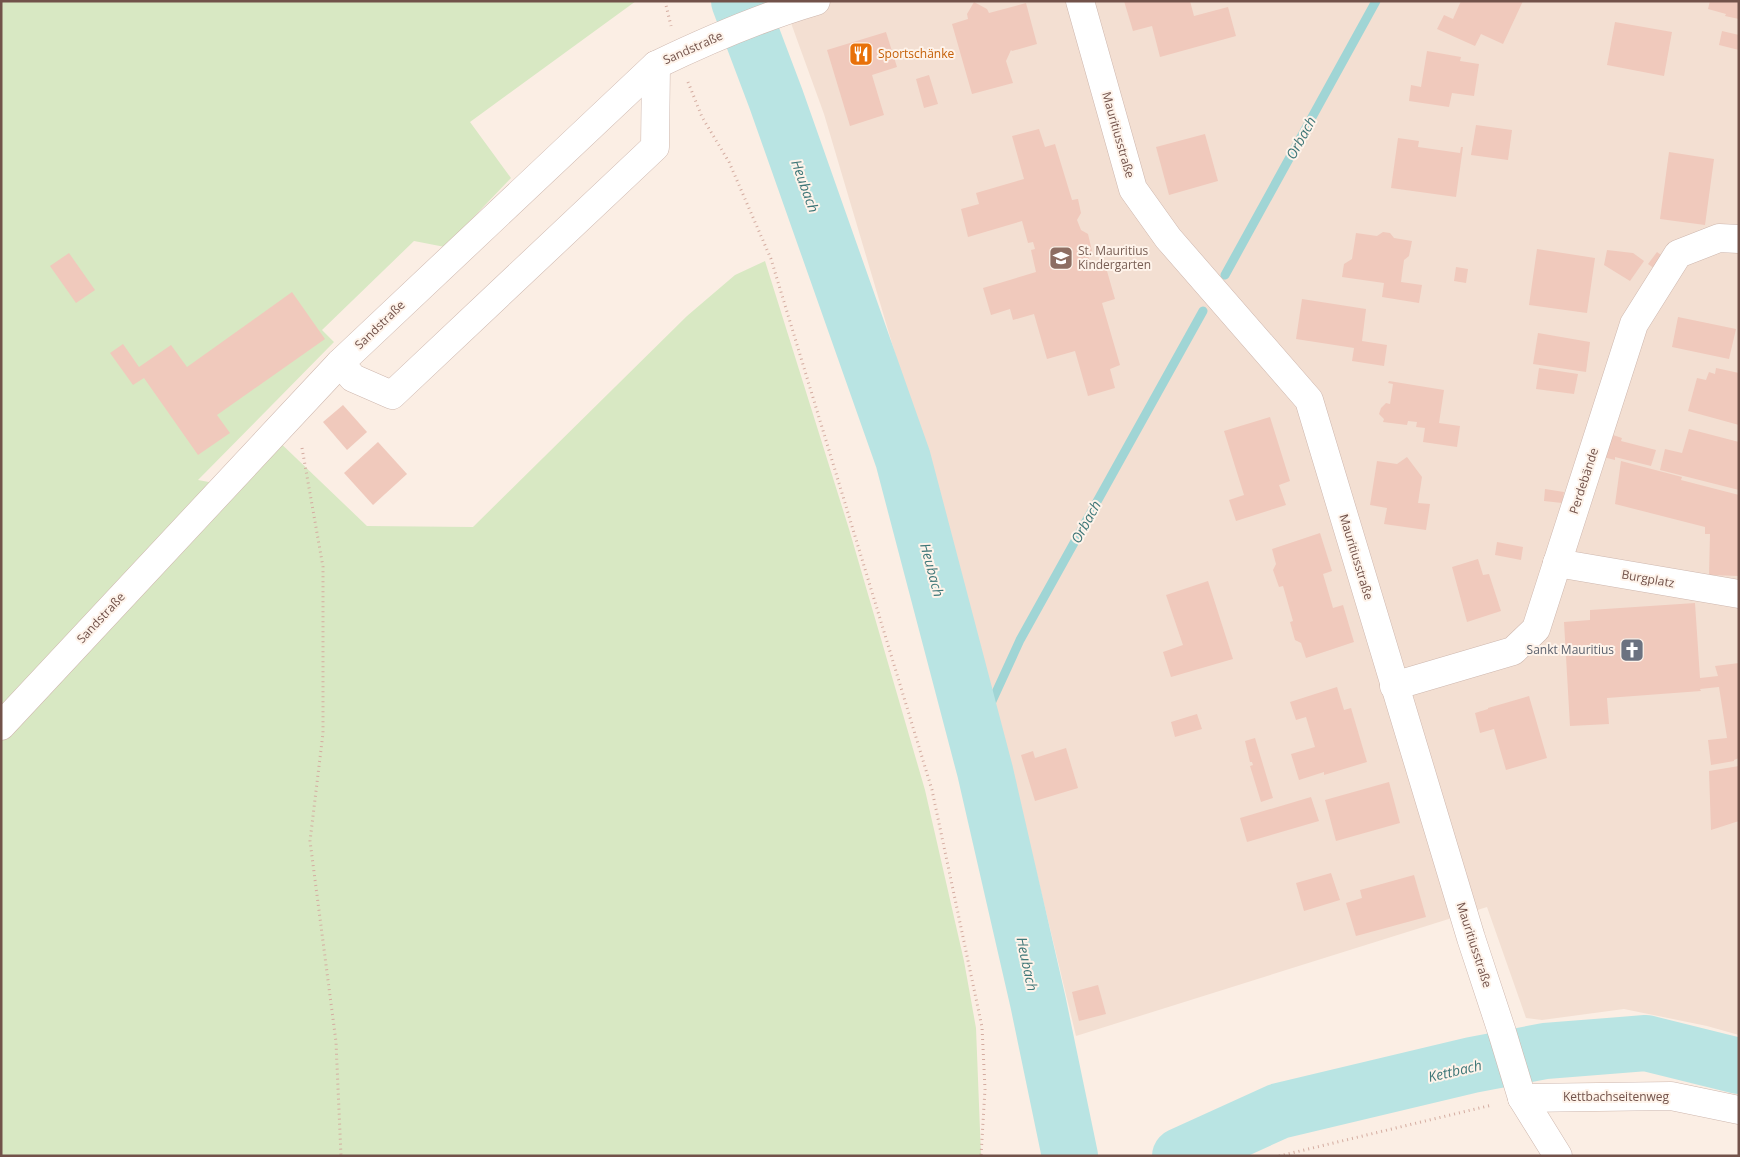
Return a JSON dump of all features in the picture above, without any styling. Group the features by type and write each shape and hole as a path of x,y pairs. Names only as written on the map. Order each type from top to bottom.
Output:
{"street":[{"name":"Mauritiusstraße","path":"1080,1 1133,189 1168,238 1308,400 1471,938 1520,1089 1558,1156"},
{"name":"Sandstraße","path":"1,726 340,363 667,60 703,42 803,5"},
{"path":"340,363 353,378 392,395 655,147 667,60"},
{"name":"Perdebände","path":"1394,686 1513,651 1536,629 1634,324 1678,254 1718,238 1739,239"},
{"name":"Burgplatz","path":"1557,563 1739,594"},
{"name":"Kettbachseitenweg","path":"1520,1089 1671,1096 1739,1110"}],"path":[{"path":"667,60 729,162 771,260 932,790 982,1027 985,1089 981,1156"},
{"path":"296,410 323,567 323,733 310,841 336,1042 341,1156"},
{"path":"1279,1156 1520,1089"}],"shaded area":[{"path":"783,1 1739,1 1739,1035 1707,1026 1624,1009 1542,1020 1526,1018 1487,907 1076,1036 1004,738 918,431 824,114"}],"green space":[{"path":"1,1 636,1 470,122 511,178 445,247 414,241 322,330 334,342 198,480 225,485 272,435 367,526 473,527 687,316 735,275 765,261 849,529 925,790 964,961 976,1028 981,1156 1,1156"}],"building":[{"path":"1124,1 1190,1 1194,16 1228,7 1236,36 1160,57 1152,26 1133,31"},
{"path":"1461,1 1523,1 1503,44 1481,34 1475,46 1437,29 1444,15 1453,19"},
{"path":"1710,1 1739,1 1739,19 1708,9"},
{"path":"974,2 987,9 989,13 1026,3 1037,44 1011,50 1006,61 1013,83 972,94 952,24 968,19 967,14"},
{"path":"1615,22 1672,32 1664,76 1607,65"},
{"path":"1722,31 1739,35 1739,50 1719,45"},
{"path":"886,32 897,67 872,75 884,115 850,126 827,50"},
{"path":"1427,51 1461,57 1460,61 1479,64 1474,96 1452,93 1449,107 1409,101 1411,85 1421,87"},
{"path":"929,75 938,104 924,108 916,79"},
{"path":"1476,125 1512,130 1508,160 1471,155"},
{"name":"St. Mauritius Kindergarten","path":"1039,129 1045,147 1055,144 1072,200 1078,199 1081,213 1077,220 1081,230 1088,234 1092,251 1087,252 1092,268 1105,264 1115,299 1102,303 1120,365 1110,369 1115,388 1088,396 1075,351 1047,359 1034,314 1013,320 1010,309 991,315 983,288 1036,272 1031,250 1035,249 1033,242 1028,243 1022,221 968,237 961,209 979,204 976,193 1024,179 1012,136"},
{"path":"1205,134 1218,181 1169,195 1156,147"},
{"path":"1398,138 1419,141 1418,147 1460,153 1461,147 1463,147 1456,197 1391,188"},
{"path":"1669,152 1714,159 1705,225 1660,219"},
{"path":"1383,232 1390,233 1394,238 1412,241 1409,256 1404,260 1401,282 1422,285 1419,303 1382,297 1384,283 1342,277 1344,264 1352,259 1356,233 1377,236"},
{"path":"1537,249 1595,258 1587,313 1529,305"},
{"path":"1607,250 1633,253 1644,261 1630,281 1604,265"},
{"path":"1657,252 1664,257 1655,269 1648,264"},
{"path":"69,253 95,290 76,303 50,266"},
{"path":"1456,267 1468,269 1466,283 1454,281"},
{"path":"292,292 325,339 217,415 230,433 198,455 144,378 133,385 110,353 123,344 139,367 171,345 187,367"},
{"path":"1302,299 1366,309 1362,341 1387,345 1384,366 1352,361 1354,348 1296,339"},
{"path":"1678,317 1736,329 1729,359 1672,347"},
{"path":"1538,333 1590,342 1586,372 1533,364"},
{"path":"1539,368 1578,374 1574,394 1536,389"},
{"path":"1716,368 1739,373 1739,425 1688,411 1697,378 1706,380 1709,372 1715,374"},
{"path":"1389,381 1444,390 1439,423 1460,426 1457,447 1423,442 1425,428 1416,427 1417,422 1408,421 1407,425 1383,422 1384,419 1379,414 1381,408 1386,403 1390,404 1393,384 1388,383"},
{"path":"343,405 367,432 347,450 323,422"},
{"path":"1270,417 1290,481 1279,485 1286,505 1236,521 1229,500 1244,495 1224,431"},
{"path":"1689,429 1739,442 1739,490 1660,470 1665,449 1682,453"},
{"path":"1610,434 1622,438 1621,441 1656,450 1651,466 1615,457 1615,460 1603,457"},
{"path":"378,442 407,474 373,505 344,473"},
{"path":"1407,457 1422,477 1418,503 1430,504 1426,530 1384,524 1387,508 1370,505 1377,461 1397,464"},
{"path":"1621,461 1682,477 1681,480 1739,495 1739,576 1709,575 1710,534 1705,534 1705,527 1615,504"},
{"path":"1545,489 1564,492 1562,503 1544,501"},
{"path":"1320,533 1332,571 1323,574 1333,608 1343,605 1354,642 1306,658 1301,643 1295,640 1290,622 1293,621 1283,586 1279,587 1273,570 1276,564 1272,549"},
{"path":"1497,542 1523,547 1521,560 1495,555"},
{"path":"1478,559 1483,575 1489,574 1501,611 1467,622 1452,567"},
{"path":"1208,581 1233,659 1171,677 1163,652 1183,645 1166,595"},
{"name":"Sankt Mauritius","path":"1695,603 1700,678 1718,676 1715,666 1739,663 1739,758 1734,761 1711,765 1708,740 1727,738 1719,687 1700,689 1701,691 1607,698 1609,724 1570,726 1564,622 1590,620 1590,610"},
{"path":"1337,687 1344,710 1351,708 1367,762 1324,775 1324,772 1299,780 1291,754 1315,747 1306,717 1296,720 1290,702"},
{"path":"1529,696 1547,758 1506,770 1494,729 1480,733 1475,713"},
{"path":"1197,714 1202,729 1175,737 1171,722"},
{"path":"1255,738 1273,798 1261,802 1250,766 1253,765 1250,762 1245,741"},
{"path":"1066,748 1078,788 1035,801 1021,755 1033,751 1035,758"},
{"path":"1739,766 1739,821 1711,830 1709,771"},
{"path":"1389,782 1400,823 1336,841 1325,800"},
{"path":"1311,797 1319,821 1247,842 1240,818"},
{"path":"1331,873 1340,900 1304,911 1296,883"},
{"path":"1414,875 1426,917 1356,936 1346,903 1362,898 1360,890"},
{"path":"1098,985 1106,1014 1079,1021 1072,992"}],"waterway":[{"name":"Heubach","path":"739,1 776,99 903,459 985,771 1038,1002 1070,1156"},
{"name":"Orbach","path":"1225,275 1376,1"},
{"name":"Orbach","path":"976,736 1020,640 1203,311"},
{"name":"Kettbach","path":"1180,1156 1279,1111 1472,1065 1545,1051 1646,1043 1739,1066"}],"place":[{"name":"Sportschänke","path":"861,54"},
{"name":"St. Mauritius Kindergarten","path":"1061,258"},
{"name":"Sankt Mauritius","path":"1632,650"}]}
